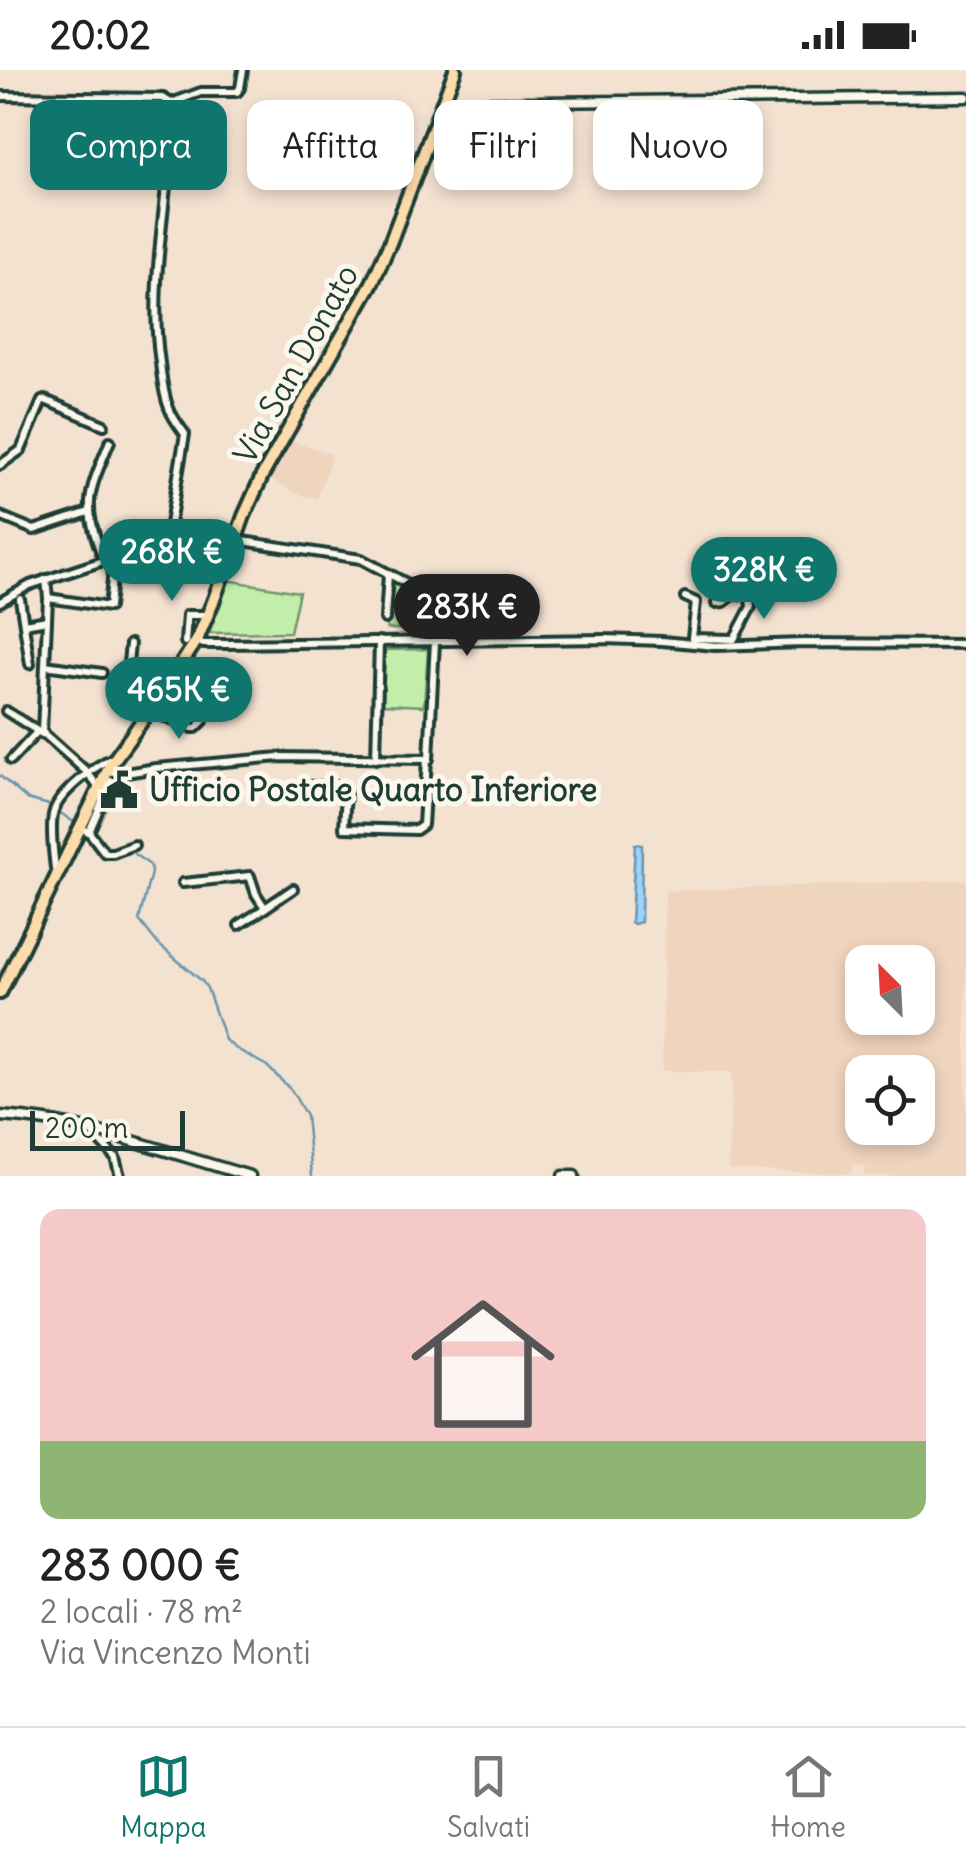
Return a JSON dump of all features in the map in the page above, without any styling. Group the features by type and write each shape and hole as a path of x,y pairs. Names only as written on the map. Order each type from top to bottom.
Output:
{"main road":[{"name":"Via San Donato","path":"445,100 455,70"},
{"name":"Via San Donato","path":"0,993 56,876 84,830 108,773 173,678 208,615 262,476 372,283 434,129"}],"street":[{"path":"179,100 201,92 236,92 243,70"},
{"path":"0,96 167,100"},
{"path":"573,102 966,97"},
{"path":"164,190 155,316 165,395 184,434 170,524 173,538"},
{"path":"0,465 21,450 42,401 104,425"},
{"path":"104,561 89,512 90,491 110,441"},
{"path":"0,516 34,530 89,512"},
{"path":"0,602 24,588 173,538 361,559 440,601 423,825 416,830 344,828 346,790 342,786 305,786"},
{"path":"48,598 109,607 113,570"},
{"path":"385,619 388,574"},
{"path":"11,760 42,730 46,580"},
{"path":"708,643 734,639 752,602 746,595 737,594 717,603"},
{"path":"685,597 696,602 691,641"},
{"path":"20,599 30,664"},
{"path":"208,615 187,614 191,641 966,644"},
{"path":"24,624 47,620"},
{"path":"376,759 379,642"},
{"path":"130,644 127,672 173,678"},
{"path":"45,665 102,673"},
{"path":"149,710 192,728 203,721"},
{"path":"6,711 88,773 280,758 426,759"},
{"name":"Via San Donato","path":"56,876 55,808 88,773 108,773"},
{"path":"84,830 106,853 134,845"},
{"path":"183,883 250,876 265,908"},
{"path":"239,925 293,888"},
{"path":"0,1113 137,1140 250,1176"},
{"path":"88,1129 115,1157 120,1176"},
{"path":"563,1176 574,1176"}],"shaded area":[{"path":"285,439 332,454 317,499 267,477"},
{"path":"966,880 966,1176 864,1176 864,1166 853,1165 851,1174 728,1169 732,1072 662,1071 665,891"}],"green space":[{"path":"226,580 299,592 290,632 205,633"},
{"path":"391,583 434,606 432,629 387,629"},
{"path":"428,649 424,706 383,704 385,650"}],"water":[{"path":"635,844 642,845 641,922 634,924 631,922"}],"waterway":[{"path":"0,776 27,799 49,805 75,823"},
{"path":"134,854 150,865 151,873 139,920 158,944 202,981 225,1040 267,1066 292,1091 306,1116 312,1176"}],"place":[{"name":"Ufficio Postale Quarto Inferiore","path":"119,790"}]}
